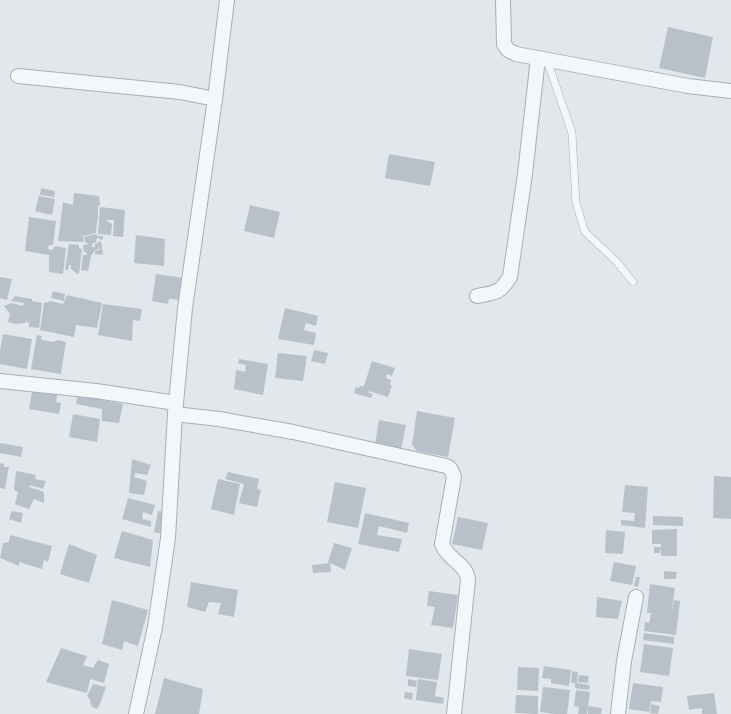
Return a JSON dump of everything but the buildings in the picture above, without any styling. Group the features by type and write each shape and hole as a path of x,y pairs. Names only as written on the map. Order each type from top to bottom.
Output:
{"street":[{"path":"136,714 155,627 168,538 176,408 185,308 215,99 227,0"},
{"path":"503,0 504,44 508,50 516,54 688,86 731,91"},
{"path":"477,296 497,292 504,287 510,277 542,59"},
{"path":"18,76 180,92 215,99"},
{"path":"0,380 96,391 219,419 294,432 450,467 454,477 442,544 446,552 466,571 468,580 454,714"},
{"path":"618,714 624,660 636,597"}],"lane":[{"path":"542,59 572,133 576,202 585,232 616,261 633,282"}]}
